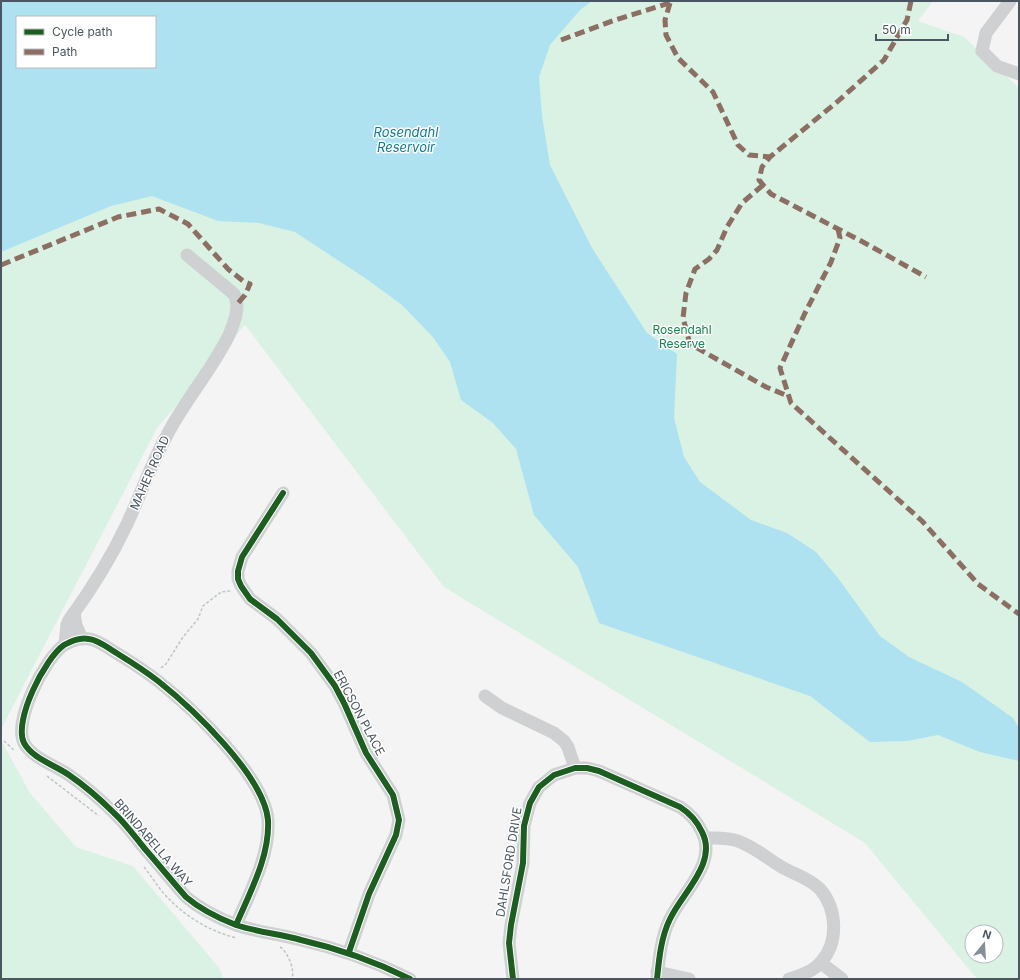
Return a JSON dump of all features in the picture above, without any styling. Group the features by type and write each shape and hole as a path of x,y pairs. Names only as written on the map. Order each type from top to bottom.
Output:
{"street":[{"path":"1010,1 986,33 982,51 997,66 1019,74"},
{"name":"MAHER ROAD","path":"65,644 67,624 109,559 119,540 167,434 205,377 229,335 237,307 237,300 234,294 186,255"},
{"path":"242,589 238,579 238,570 242,557 283,493"},
{"name":"ERICSON PLACE","path":"242,589 250,599 294,635 311,653 322,668 344,703 366,753 389,787 396,803 399,820 398,828 371,888 349,952"},
{"path":"74,613 76,625 82,639"},
{"path":"22,736 22,719 32,694 52,658 65,644 82,639 90,639 98,642 137,666 153,677 188,706 232,752 253,782 265,807 268,818 266,849 236,925"},
{"path":"485,696 502,708 554,733 564,741 568,747 574,768"},
{"name":"BRINDABELLA WAY","path":"22,736 28,749 35,755 66,773 88,789 115,813 186,897 197,906 236,925 300,939 349,952 410,979"},
{"name":"DAHLSFORD DRIVE","path":"513,979 509,943 523,863 524,826 526,814 534,795 546,781 554,775 574,768 599,771 680,807 690,814 705,838 706,855 704,863 669,921 657,976"},
{"path":"705,838 727,838 749,846 791,873 811,881 829,902 832,911 834,930 829,948 821,963 814,968 789,979"},
{"path":"821,963 842,979"},
{"path":"657,976 689,979"}],"path":[{"path":"153,677 166,664 182,637 198,619 201,609 206,603 225,590 234,592 242,589"},
{"path":"4,741 22,736"}],"green space":[{"name":"Rosendahl Reserve","path":"1,1 933,1 918,21 964,37 1019,88 1019,979 977,979 965,964 1004,964 1004,924 964,924 964,963 865,843 444,587 245,325 157,428 1,729"},
{"path":"1,740 30,793 76,847 133,866 219,968 224,979 1,979"}],"water":[{"name":"Rosendahl Reservoir","path":"1,1 592,1 580,10 550,45 539,77 542,116 550,165 592,248 647,333 677,354 674,418 684,457 700,482 751,520 787,533 816,552 838,578 880,636 909,657 962,682 1013,718 1019,728 1019,761 980,752 938,735 907,741 870,742 810,696 599,623 578,567 534,515 516,449 493,423 461,400 450,362 433,337 402,305 368,280 295,232 259,223 218,221 152,196 111,206 1,252"}],"marked path":[{"path":"911,1 907,20 884,60 837,102 770,157 762,167 759,180 771,194 926,277"},
{"path":"561,40 615,20 673,2"},
{"path":"670,3 665,20 666,35 678,58 713,92 738,145 749,155 770,157"},
{"path":"763,185 742,203 727,227 717,250 709,259 695,269 686,293 683,318 690,344 766,387 788,396"},
{"path":"1,265 118,217 159,209 188,224 228,269 243,281 250,284 245,295 238,303"},
{"path":"838,229 840,238 831,262 805,313 780,368 791,403 922,521 978,584 1019,614"}],"cycle path":[{"path":"283,493 242,557 238,571 238,579 250,599 277,619 311,653 335,686 366,753 393,795 399,820 396,835 369,894 349,952"},
{"path":"236,925 258,874 266,847 268,833 268,820 264,803 254,784 240,764 207,725 153,677 96,641 79,639 64,645 56,652 40,676 27,706 23,720 22,733 24,743 28,749 39,758 63,771 87,788 118,817 186,897 203,909 236,925 293,938 343,952 370,961 410,979"},
{"path":"513,979 509,943 523,863 524,826 530,803 539,787 554,775 575,768 587,768 599,771 680,807 693,818 702,832 706,844 702,866 675,909 664,933 657,979"}]}
